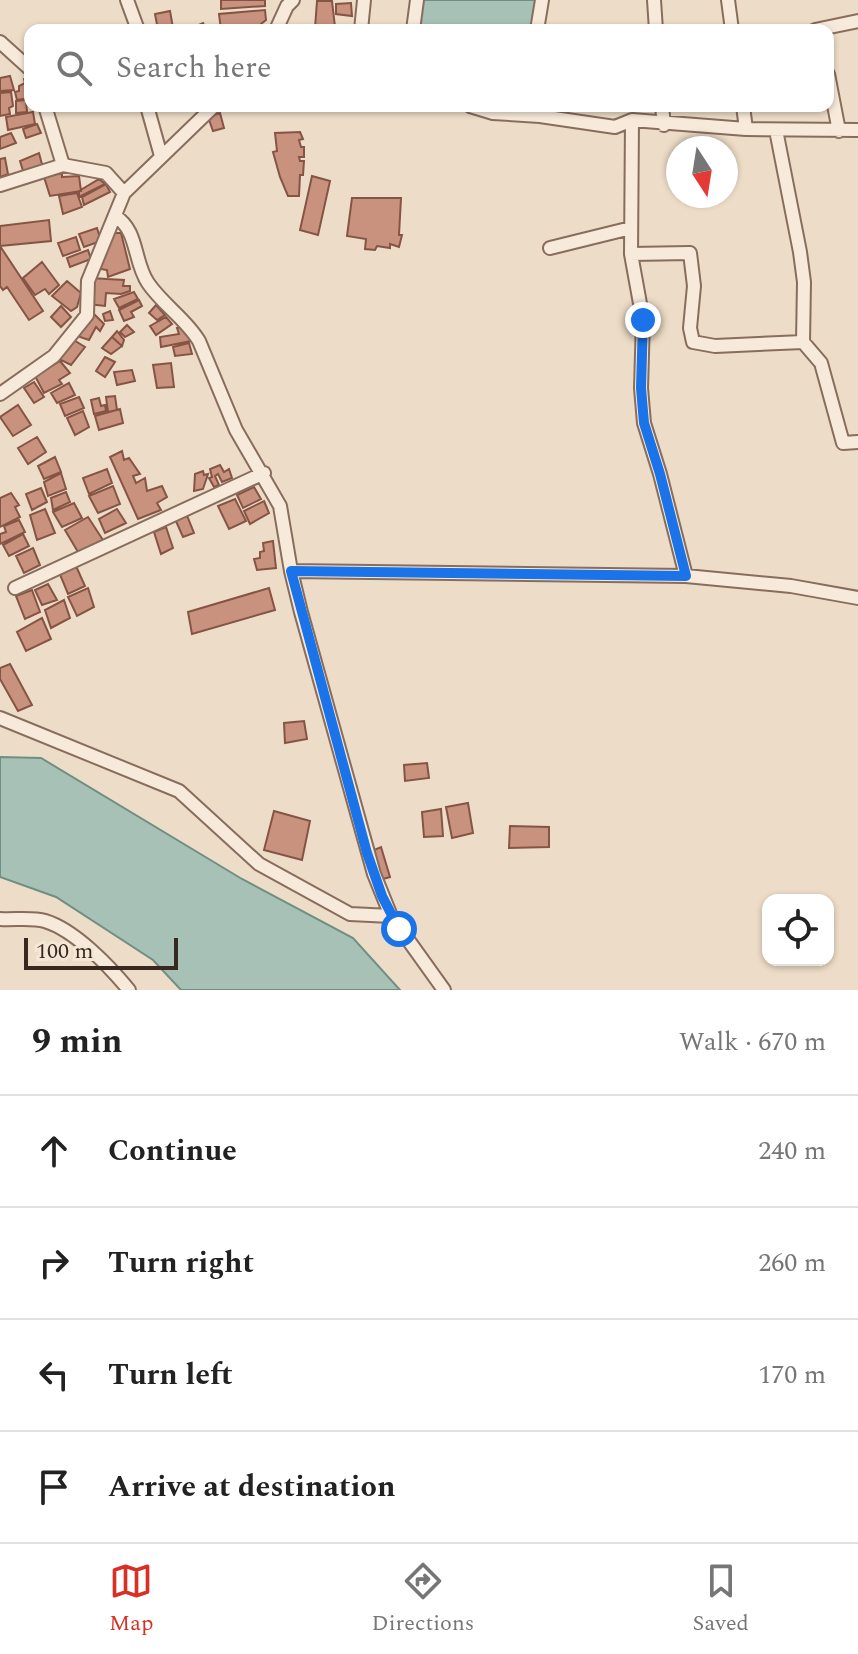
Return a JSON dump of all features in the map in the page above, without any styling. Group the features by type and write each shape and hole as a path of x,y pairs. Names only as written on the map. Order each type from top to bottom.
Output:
{"street":[{"path":"127,0 136,24"},
{"path":"362,24 364,0"},
{"path":"414,24 417,0"},
{"path":"538,24 542,0"},
{"path":"654,0 656,24"},
{"path":"728,0 731,24"},
{"path":"279,24 288,2"},
{"path":"834,26 858,21"},
{"path":"0,42 24,64"},
{"path":"834,105 839,131"},
{"path":"47,112 63,165"},
{"path":"149,112 161,156"},
{"path":"0,394 54,356 87,315 88,281 124,193 208,112"},
{"path":"490,112 516,112"},
{"path":"544,112 615,127 632,120 664,125 746,129 858,130"},
{"path":"663,112 664,125"},
{"path":"744,112 746,129"},
{"path":"632,120 631,254 643,320 641,388 644,423 686,576"},
{"path":"776,130 804,282 803,342 821,363 843,443 858,442"},
{"path":"0,185 63,165 106,173 124,193"},
{"path":"115,216 129,229 148,283 191,328 199,341 236,430 264,473 280,506 291,571 374,874 391,916 444,990"},
{"path":"550,248 631,228"},
{"path":"631,254 690,253 694,286 690,328 693,342 715,346 803,342"},
{"path":"15,588 264,473"},
{"path":"291,571 686,576 791,586 858,598"},
{"path":"0,718 179,791 259,864 350,914 391,916"},
{"path":"0,919 44,921 68,932 113,970 129,990"}],"shaded area":[{"path":"422,0 538,0 534,24 418,24"},
{"path":"0,757 41,758 242,879 353,938 400,990 181,990 153,960 56,897 0,877"}],"building":[{"path":"221,0 265,0 265,6 221,9"},
{"path":"317,1 332,1 335,24 315,24"},
{"path":"351,3 352,16 336,14 336,4"},
{"path":"265,10 266,20 261,24 220,24 219,14"},
{"path":"170,11 172,24 157,24 155,14"},
{"path":"10,76 14,90 0,91 0,78"},
{"path":"24,84 24,99 17,100 15,92 19,91 19,86"},
{"path":"11,92 13,106 9,108 10,114 0,116 0,93"},
{"path":"24,100 24,112 27,112 16,113 16,101"},
{"path":"33,112 35,124 8,130 6,117"},
{"path":"220,113 224,128 213,131 208,117"},
{"path":"37,124 41,133 26,138 23,129"},
{"path":"300,132 303,139 299,140 301,147 304,147 304,157 299,157 300,161 304,161 303,175 300,175 299,196 288,196 273,152 277,151 275,133"},
{"path":"11,133 16,143 0,149 0,137"},
{"path":"39,153 43,168 24,174 20,161"},
{"path":"5,158 8,174 0,177 0,159"},
{"path":"62,173 62,177 79,176 81,191 50,196 44,177"},
{"path":"312,176 330,181 318,235 300,230"},
{"path":"99,179 105,184 79,197 79,191"},
{"path":"106,184 110,192 84,205 82,197"},
{"path":"77,193 82,207 63,214 59,196"},
{"path":"352,198 401,198 399,235 402,235 399,247 390,244 390,248 377,246 375,250 365,249 366,239 347,236"},
{"path":"49,220 51,241 0,246 0,226"},
{"path":"97,228 101,241 84,247 79,234"},
{"path":"112,233 121,233 130,269 108,277 107,270 95,268"},
{"path":"76,237 80,250 63,256 58,243"},
{"path":"0,246 43,311 29,320 7,287 3,290 0,286"},
{"path":"88,250 91,259 70,267 67,258"},
{"path":"42,262 59,285 49,294 45,289 35,295 23,278"},
{"path":"90,278 124,280 123,286 130,286 130,291 106,293 105,306 88,304"},
{"path":"67,281 81,293 77,307 71,311 52,296"},
{"path":"134,292 138,299 119,308 114,299"},
{"path":"139,300 142,306 131,312 134,317 124,321 119,310"},
{"path":"156,305 165,315 157,320 149,313"},
{"path":"61,306 71,317 61,327 51,317"},
{"path":"90,310 104,324 100,331 96,327 89,340 77,336"},
{"path":"110,311 113,320 105,321 103,314"},
{"path":"166,317 172,324 156,335 150,326"},
{"path":"127,325 134,332 125,337 120,332"},
{"path":"186,326 191,341 161,347 160,337 179,334 177,328"},
{"path":"117,331 124,340 122,346 112,337"},
{"path":"112,337 122,346 111,354 102,348"},
{"path":"72,339 85,347 71,365 57,358"},
{"path":"189,343 192,354 175,356 173,347"},
{"path":"105,357 115,362 105,377 96,371"},
{"path":"60,361 70,373 59,380 62,384 44,393 35,376"},
{"path":"171,363 174,387 157,388 153,365"},
{"path":"132,370 135,381 117,385 114,372"},
{"path":"34,382 44,397 34,403 24,388"},
{"path":"69,383 75,395 57,403 51,393"},
{"path":"115,396 117,410 108,412 106,397"},
{"path":"79,397 84,408 65,416 60,404"},
{"path":"99,398 106,411 94,414 91,400"},
{"path":"18,405 31,425 13,436 0,417"},
{"path":"120,409 123,423 99,430 95,416"},
{"path":"83,411 89,427 75,435 67,418"},
{"path":"37,437 46,452 28,464 18,448"},
{"path":"122,451 124,460 129,458 140,474 133,476 136,483 145,478 147,491 162,486 167,497 157,503 161,510 138,519 110,457"},
{"path":"55,457 61,472 44,479 38,466"},
{"path":"220,465 224,472 229,469 232,478 222,482 218,474 215,476 219,485 214,487 209,478 212,477 210,469"},
{"path":"107,469 112,483 89,494 83,478"},
{"path":"203,471 204,475 208,474 203,489 194,491 195,474"},
{"path":"61,473 66,489 48,496 44,482"},
{"path":"113,486 120,504 98,513 89,496"},
{"path":"254,487 261,499 243,508 237,495"},
{"path":"41,488 47,502 32,510 26,494"},
{"path":"66,492 70,502 53,510 51,498"},
{"path":"11,493 19,505 15,507 20,517 0,527 0,498"},
{"path":"235,499 246,521 229,529 218,506"},
{"path":"264,501 269,513 250,524 244,511"},
{"path":"74,503 82,518 62,527 53,512"},
{"path":"45,509 55,533 37,540 30,515"},
{"path":"117,509 126,523 105,533 99,519"},
{"path":"186,513 194,533 183,537 175,519"},
{"path":"88,517 103,540 78,552 65,530"},
{"path":"19,520 25,532 0,544 0,534 6,532 4,526"},
{"path":"166,527 173,548 161,554 154,532"},
{"path":"23,534 29,546 9,556 3,545"},
{"path":"273,541 276,568 257,570 254,559 260,558 260,552 264,551 263,543"},
{"path":"33,548 40,565 24,573 16,556"},
{"path":"76,566 85,586 68,594 59,572"},
{"path":"48,584 57,600 42,605 35,590"},
{"path":"88,588 94,607 77,616 68,597"},
{"path":"269,588 275,610 192,634 188,612"},
{"path":"32,590 40,612 25,619 16,596"},
{"path":"64,600 70,618 51,628 45,610"},
{"path":"42,618 51,639 26,651 17,632"},
{"path":"10,664 32,705 18,711 0,679 0,668"},
{"path":"304,721 307,739 285,743 284,723"},
{"path":"427,763 429,778 405,781 404,765"},
{"path":"468,803 473,833 452,838 446,807"},
{"path":"441,809 443,836 424,837 422,812"},
{"path":"274,811 310,821 302,860 264,850"},
{"path":"510,826 549,827 549,847 509,848"},
{"path":"381,847 390,877 376,881 367,853"}],"route":[{"path":"399,929 382,896 367,853 291,571 686,576 644,423 641,388 643,320"}]}
